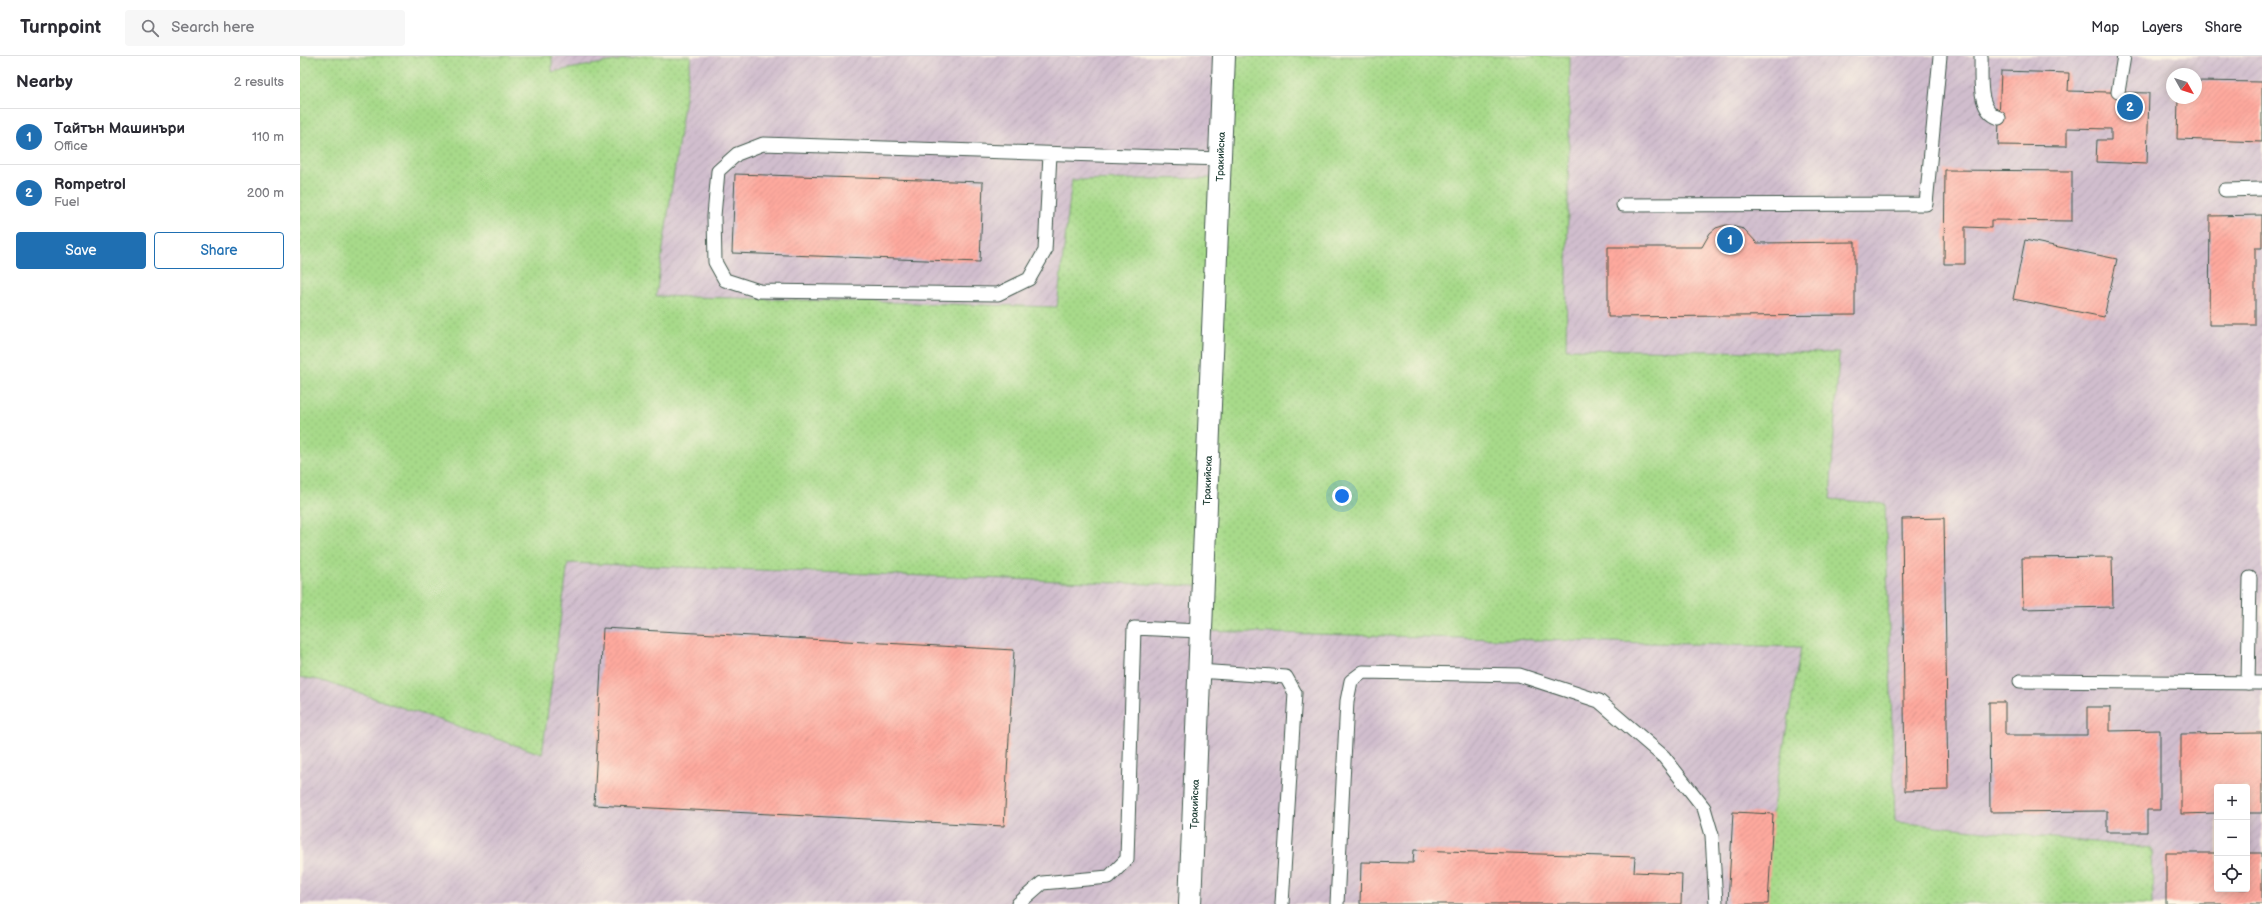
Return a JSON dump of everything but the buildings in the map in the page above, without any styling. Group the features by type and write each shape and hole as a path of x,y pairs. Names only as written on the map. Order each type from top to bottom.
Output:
{"street":[{"name":"Тракийска","path":"1190,904 1198,671 1221,159 1224,56"}],"lane":[{"path":"1623,205 1926,204 1940,56"},
{"path":"1981,56 1984,105 1992,115 1999,118"},
{"path":"2118,92 2124,56"},
{"path":"1050,154 1045,251 1029,279 998,294 759,291 725,280 715,262 714,216 718,171 737,154 763,144 1221,159"},
{"path":"2225,190 2262,189"},
{"path":"2248,683 2250,578"},
{"path":"1018,904 1042,883 1109,877 1127,858 1134,628 1200,631"},
{"path":"1198,671 1286,678 1295,693 1282,904"},
{"path":"1337,904 1347,701 1351,681 1363,672 1519,675 1599,701 1664,757 1704,808 1712,835 1716,904"},
{"path":"2020,681 2262,683"}],"shaded area":[{"path":"300,56 2262,56 2262,904 300,904"}],"green space":[{"path":"300,56 552,56 552,72 642,56 691,56 656,296 1057,307 1072,180 1220,178 1224,56 1570,56 1566,349 1839,353 1830,499 1885,504 1895,822 2152,848 2153,904 1756,904 1801,647 1200,631 1201,586 568,563 542,754 319,680 300,677"}],"place":[{"name":"Rompetrol","path":"2130,107"},
{"name":"Тайтън Машинъри","path":"1730,240"}]}
